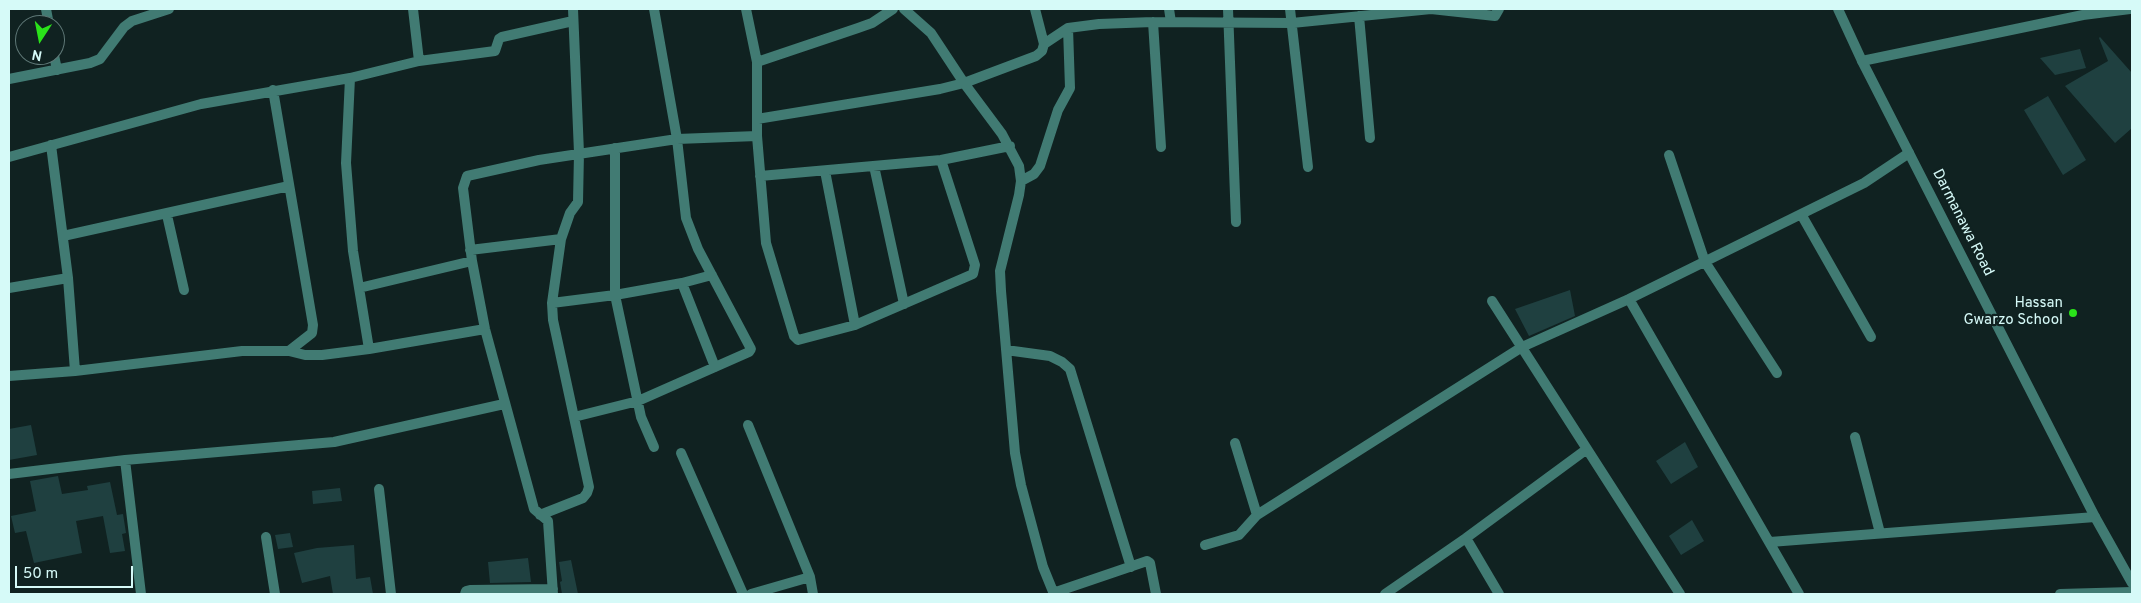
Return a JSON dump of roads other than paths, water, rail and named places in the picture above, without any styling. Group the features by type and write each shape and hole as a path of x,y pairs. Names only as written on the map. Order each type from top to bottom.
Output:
{"street":[{"path":"9,79 57,70 100,59 124,27 132,21 168,9"},
{"path":"413,9 419,61"},
{"path":"544,518 583,498 589,487 553,320 552,303 561,239 570,213 578,202 579,153 573,9"},
{"path":"574,417 638,401 749,352 751,349 698,249 686,218 677,139 654,9"},
{"path":"746,9 757,62 756,119 766,243 794,336 798,340 855,325 973,274 975,265 941,160"},
{"path":"757,62 858,28 878,20 893,9"},
{"path":"904,9 931,33 964,83 1010,146 1019,166 1021,181 1000,271 1001,291 1015,453 1021,485 1043,568 1053,594 1131,566 1149,562 1156,594"},
{"path":"756,119 940,89 964,83 1036,56 1042,51 1044,44 1035,9"},
{"path":"1169,9 1171,22"},
{"path":"1228,9 1236,222"},
{"path":"1290,9 1308,167"},
{"path":"1044,44 1068,28 1099,24 1153,22 1292,23 1431,9 1495,16 1499,9"},
{"name":"Darmanawa Road","path":"1838,9 1909,153 2096,517 2132,582"},
{"path":"1862,61 2082,15 2130,9"},
{"path":"1358,16 1370,138"},
{"path":"9,157 201,104 350,78 419,61 495,51 499,39 502,37 573,21"},
{"path":"1153,22 1161,147"},
{"path":"1021,181 1034,174 1040,166 1058,110 1070,88 1068,28"},
{"path":"56,65 57,70"},
{"path":"350,78 346,163 353,251 370,349"},
{"path":"273,90 313,325 312,333 289,351"},
{"path":"465,594 466,591 470,590 553,592 550,542 544,518 534,508 485,329 470,250 463,188 467,176 539,160 677,139 757,136"},
{"path":"51,146 68,278 75,371"},
{"path":"760,176 941,160 1010,146"},
{"path":"615,148 615,295 641,417 654,447"},
{"path":"1205,546 1239,535 1257,515 1522,347 1629,299 1864,184 1909,153"},
{"path":"1669,155 1705,262 1777,373"},
{"path":"874,166 904,304"},
{"path":"824,171 855,325"},
{"path":"63,236 167,215 289,186"},
{"path":"1800,214 1871,337"},
{"path":"167,215 184,290"},
{"path":"470,250 561,239"},
{"path":"359,288 472,261"},
{"path":"552,303 615,295 682,283 712,275"},
{"path":"9,288 68,278"},
{"path":"682,283 715,367"},
{"path":"1629,299 1799,594"},
{"path":"1492,301 1680,594"},
{"path":"9,376 75,371 242,351 289,351 305,355 322,355 370,349 485,329"},
{"path":"1006,350 1050,356 1062,362 1070,369 1131,566"},
{"path":"9,474 125,460 334,442 504,404"},
{"path":"748,425 810,577 814,594"},
{"path":"1855,437 1880,534"},
{"path":"1235,443 1257,515"},
{"path":"1385,594 1466,538 1587,449"},
{"path":"681,453 743,594"},
{"path":"125,460 141,594"},
{"path":"379,489 391,594"},
{"path":"1770,542 2096,517"},
{"path":"266,537 275,594"},
{"path":"1466,538 1499,594"},
{"path":"751,594 810,577"},
{"path":"2060,594 2132,592"}],"place":[{"name":"Hassan Gwarzo School","path":"2073,313"}]}
